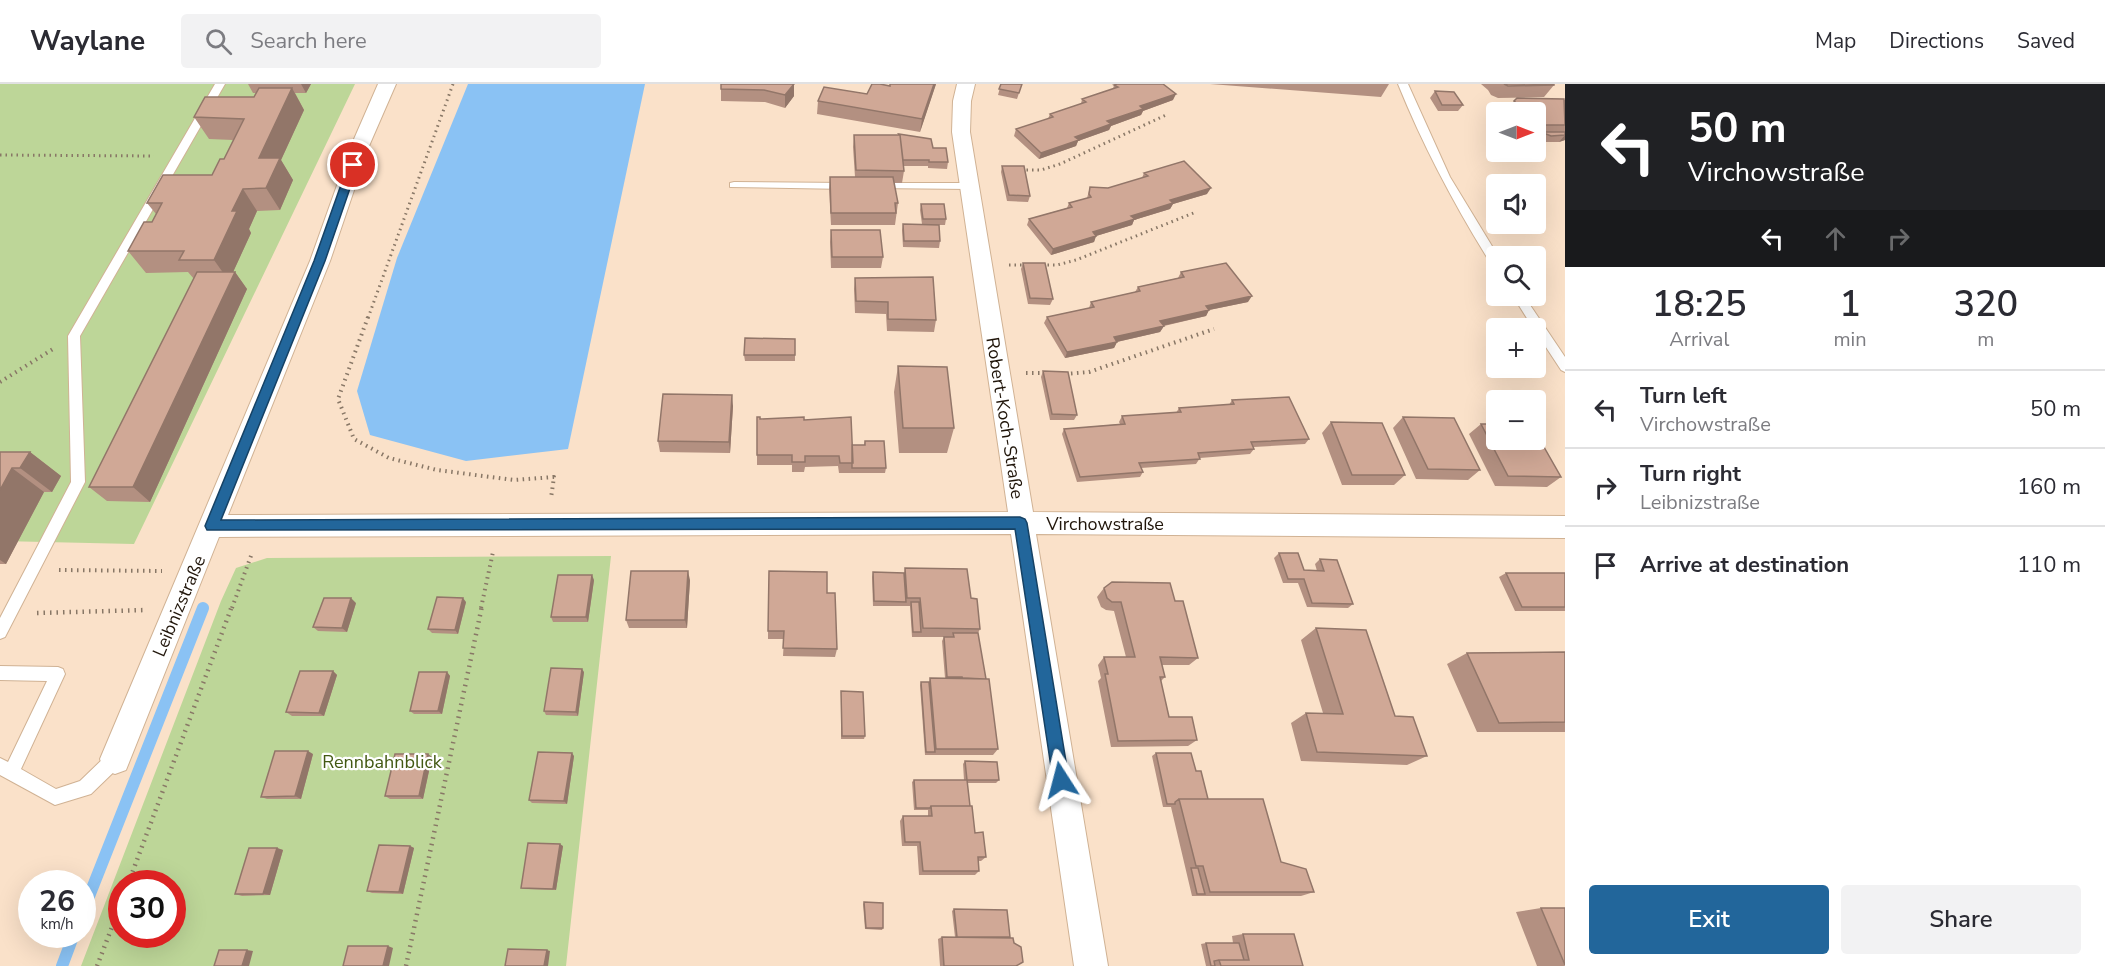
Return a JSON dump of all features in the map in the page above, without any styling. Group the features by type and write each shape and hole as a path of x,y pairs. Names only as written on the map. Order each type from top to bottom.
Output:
{"street":[{"name":"Leibnizstraße","path":"116,759 320,261 360,146 387,84"},
{"name":"Robert-Koch-Straße","path":"966,84 961,132 1020,523 1091,966"},
{"name":"Virchowstraße","path":"212,526 1020,523 1565,527"}],"lane":[{"path":"0,632 78,482 74,336 220,84"},
{"path":"1403,84 1424,137 1467,218 1486,247"},
{"path":"734,185 969,186"},
{"path":"1525,306 1565,367"},
{"path":"0,674 58,675 6,769 55,796 85,788 116,759"}],"path":[{"path":"453,84 338,399 354,439 389,458 437,470 514,480 554,477 546,525"},
{"path":"1020,170 1041,170 1060,164 1166,115"},
{"path":"0,155 179,156"},
{"path":"981,264 1057,265 1076,261 1196,212"},
{"path":"998,372 1089,372 1214,329"},
{"path":"0,382 74,336"},
{"path":"406,966 499,525"},
{"path":"133,870 262,526"},
{"path":"32,570 193,571"},
{"path":"11,613 177,610"},
{"path":"97,966 108,937"}],"green space":[{"path":"0,84 355,84 134,544 0,541"},
{"name":"Rennbahnblick","path":"611,556 566,966 81,966 88,948 96,948 96,927 108,896 108,948 186,948 186,870 118,870 221,601 236,568 267,558"}],"water":[{"path":"468,84 645,84 568,449 466,461 370,435 357,391 397,258"}],"building":[{"path":"721,84 794,84 785,95 764,90 721,89"},
{"path":"872,84 890,86 890,84 934,84 922,119 818,101 824,87 867,94"},
{"path":"1001,84 1022,84 1019,93 999,89"},
{"path":"1163,84 1176,94 1140,106 1143,109 1107,121 1111,124 1075,137 1079,140 1041,153 1016,129 1053,117 1050,114 1086,102 1082,99 1118,87 1114,85"},
{"path":"1504,84 1554,84 1554,85 1508,86"},
{"path":"259,88 292,88 259,158 280,158 266,188 243,189 232,211 237,211 214,260 179,260 184,251 128,251 144,222 152,222 162,203 147,203 163,175 212,175 220,159 224,159 244,119 194,117 205,97 254,97"},
{"path":"1435,91 1454,92 1463,105 1442,105"},
{"path":"1517,98 1564,99 1565,125 1546,125 1546,102 1514,101"},
{"path":"1546,132 1565,132 1565,135 1551,136"},
{"path":"899,134 931,139 933,148 946,148 948,162 903,160"},
{"path":"854,135 900,135 904,171 856,170"},
{"path":"1184,161 1211,188 1170,200 1173,203 1131,216 1135,219 1093,232 1096,236 1053,249 1029,219 1072,207 1069,203 1091,197 1090,187 1108,188 1148,176 1144,173"},
{"path":"1002,166 1024,166 1030,196 1009,195"},
{"path":"830,177 893,177 898,203 895,203 896,213 831,213"},
{"path":"921,204 944,204 946,219 923,219"},
{"path":"903,224 939,225 940,241 904,241"},
{"path":"831,230 880,230 883,257 832,257"},
{"path":"1023,263 1045,263 1053,299 1030,298"},
{"path":"1226,263 1252,296 1206,306 1209,310 1160,321 1164,326 1114,337 1117,342 1067,352 1047,317 1094,307 1091,302 1140,291 1138,287 1184,277 1181,272"},
{"path":"197,272 235,272 133,487 89,487"},
{"path":"933,277 936,320 888,319 888,302 856,301 855,278"},
{"path":"745,338 795,339 795,355 744,355"},
{"path":"898,366 947,367 954,428 903,428"},
{"path":"1043,371 1068,372 1077,415 1052,414"},
{"path":"663,394 732,395 729,442 658,441"},
{"path":"1289,397 1309,439 1251,442 1254,449 1198,453 1200,459 1139,463 1143,472 1080,477 1064,429 1125,424 1122,416 1181,412 1179,408 1234,404 1232,400"},
{"path":"757,417 760,419 804,417 804,420 851,417 853,463 840,463 839,456 805,456 805,462 792,462 792,455 757,455"},
{"path":"1403,417 1454,418 1480,470 1428,469"},
{"path":"1331,422 1382,423 1405,475 1352,475"},
{"path":"1481,424 1486,424 1486,434"},
{"path":"865,441 884,441 886,468 852,468 852,445 865,445"},
{"path":"1494,450 1546,450 1561,477 1508,476"},
{"path":"0,452 30,452 20,468 12,468 0,490"},
{"path":"1279,553 1298,553 1304,570 1324,571 1320,559 1337,560 1353,604 1312,603 1304,579 1288,579"},
{"path":"905,568 967,569 971,598 977,599 980,629 923,628 920,598 907,598"},
{"path":"631,571 688,571 685,620 626,620"},
{"path":"769,571 827,572 827,593 835,593 837,649 783,648 784,631 768,631"},
{"path":"873,572 904,573 906,602 874,601"},
{"path":"1506,573 1565,573 1565,607 1522,607"},
{"path":"558,575 592,575 586,617 551,617"},
{"path":"1112,582 1170,583 1175,601 1183,601 1198,658 1160,657 1165,677 1160,677 1169,717 1192,717 1197,740 1118,741 1105,674 1108,674 1104,657 1135,657 1121,602 1112,602 1107,598 1104,588"},
{"path":"437,597 463,598 455,630 428,629"},
{"path":"324,598 351,598 342,628 313,627"},
{"path":"911,602 919,602 921,632 913,632"},
{"path":"1316,628 1366,630 1395,716 1413,717 1427,756 1317,752 1306,713 1343,714"},
{"path":"953,633 978,633 986,679 947,677 944,637 954,637"},
{"path":"1565,652 1565,722 1499,723 1467,653"},
{"path":"551,668 582,669 576,712 544,711"},
{"path":"300,671 333,671 319,713 286,712"},
{"path":"419,672 447,672 438,711 410,711"},
{"path":"930,678 989,679 998,749 936,749"},
{"path":"921,682 929,682 935,752 926,752"},
{"path":"841,691 863,692 865,736 842,736"},
{"path":"275,751 308,751 295,796 261,797"},
{"path":"538,752 572,753 564,801 529,800"},
{"path":"1156,753 1191,753 1196,771 1201,771 1208,799 1179,799 1175,804 1167,804"},
{"path":"395,754 428,754 419,796 385,796"},
{"path":"965,761 997,762 999,780 967,780"},
{"path":"914,780 967,780 970,806 916,808"},
{"path":"1179,799 1263,799 1281,862 1306,869 1314,892 1210,892 1203,866 1196,866"},
{"path":"931,806 972,806 975,833 983,832 986,857 978,857 979,871 923,871 920,842 905,842 903,816 932,816"},
{"path":"528,843 560,844 553,889 521,888"},
{"path":"379,845 410,846 399,892 367,891"},
{"path":"249,848 277,848 263,894 235,894"},
{"path":"1191,868 1198,868 1205,894 1197,894"},
{"path":"864,902 883,903 883,928 866,928"},
{"path":"1541,908 1565,908 1565,965"},
{"path":"954,909 1007,910 1010,937 957,937"},
{"path":"1243,934 1294,934 1303,966 1221,966 1219,960 1249,960"},
{"path":"942,937 1013,938 1014,943 1021,947 1023,962 1016,966 944,966"},
{"path":"1206,943 1239,943 1244,960 1219,960 1214,961 1215,966 1211,966"},
{"path":"348,946 388,946 383,966 343,966"},
{"path":"508,949 547,950 544,966 505,966"},
{"path":"219,950 247,950 242,966 214,966"}],"waterway":[{"path":"96,879 203,608"},
{"path":"62,966 69,948"}],"route":[{"path":"353,165 320,261 212,526 1020,523 1061,780"}]}
